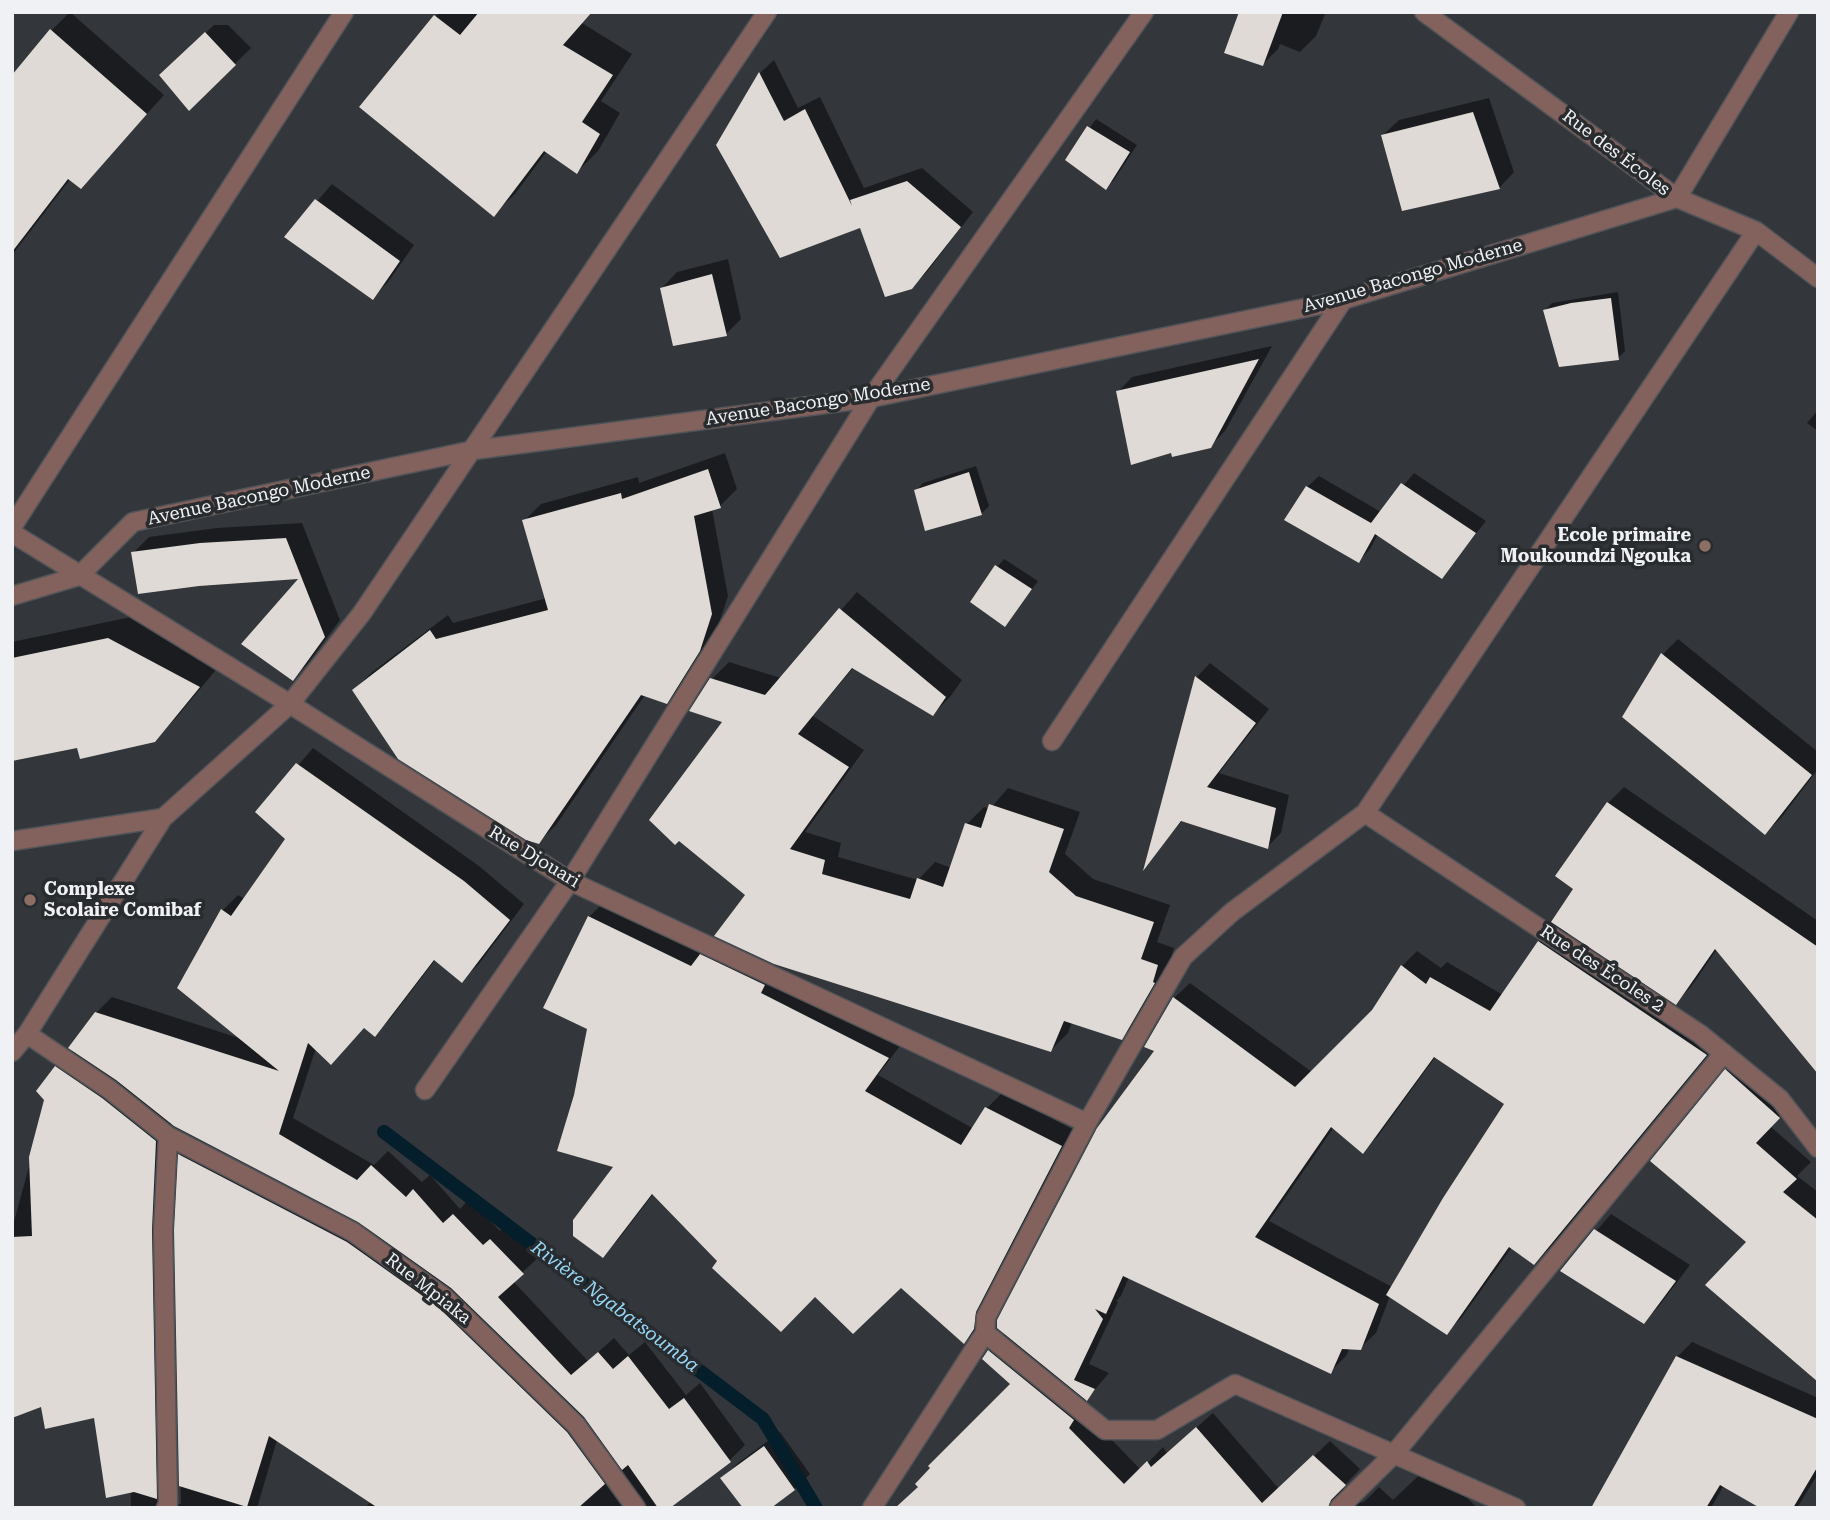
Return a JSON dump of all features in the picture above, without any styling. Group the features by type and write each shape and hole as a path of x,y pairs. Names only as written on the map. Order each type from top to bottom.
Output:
{"street":[{"path":"12,527 344,12"},
{"path":"12,1052 27,1034 163,818 290,704 362,612 474,450 767,12"},
{"path":"425,1090 570,881 871,398 1144,12"},
{"name":"Rue des Écoles","path":"1424,12 1677,198 1756,232 1818,278"},
{"path":"1677,198 1789,12"},
{"name":"Avenue Bacongo Moderne","path":"12,596 79,576 132,523 474,450 871,398 1343,300 1677,198"},
{"path":"873,1507 985,1333 986,1317 1087,1123 1183,957 1232,912 1365,813 1756,232"},
{"path":"1052,741 1343,300"},
{"name":"Rue Djouari","path":"12,533 570,881 1087,1123"},
{"name":"Rue des Écoles 2","path":"1365,813 1700,1034 1780,1099 1818,1148"},
{"path":"12,841 163,818"},
{"name":"Rue Mpiaka","path":"27,1034 108,1089 168,1136 353,1232 443,1297 576,1425 636,1508"},
{"path":"1339,1508 1394,1454 1724,1053"},
{"path":"166,1508 163,1230 168,1136"},
{"path":"985,1333 1105,1430 1157,1430 1235,1384 1516,1508"}],"building":[{"path":"479,12 592,12 563,45 613,75 582,122 600,134 577,174 544,151 494,217 359,107 434,15 460,35"},
{"path":"1239,12 1283,12 1263,66 1224,53"},
{"path":"50,29 147,114 81,189 68,179 12,252 12,75"},
{"path":"205,32 236,65 189,111 159,75"},
{"path":"759,72 784,121 805,109 852,206 850,200 907,181 961,227 912,289 885,297 860,228 780,258 716,145"},
{"path":"1473,112 1500,189 1402,211 1381,135"},
{"path":"1087,126 1130,152 1106,190 1065,160"},
{"path":"315,199 400,261 373,300 284,237"},
{"path":"712,274 727,336 673,346 660,288"},
{"path":"1611,298 1619,360 1559,367 1543,310"},
{"path":"1259,359 1211,448 1172,457 1171,453 1131,465 1116,391"},
{"path":"708,469 721,508 694,516 712,614 700,651 667,704 641,695 539,844 526,840 398,759 352,690 430,630 436,639 548,610 522,520 621,493 622,499"},
{"path":"969,472 982,515 925,531 914,490"},
{"path":"1401,483 1476,533 1442,579 1375,534 1359,563 1284,520 1306,486 1371,523"},
{"path":"286,538 325,637 293,681 241,644 298,579 199,586 138,594 131,552 200,543"},
{"path":"995,565 1032,589 1005,627 970,602"},
{"path":"839,608 946,697 933,716 852,668 798,734 849,767 790,849 825,860 822,874 910,899 917,878 943,887 965,823 981,828 989,804 1064,829 1049,872 1076,896 1154,922 1141,959 1158,965 1153,982 1155,983 1122,1040 1064,1021 1051,1052 774,964 714,936 745,895 679,841 675,845 649,820 722,722 689,711 710,678 765,695"},
{"path":"108,638 200,687 155,742 80,759 77,748 12,761 12,658"},
{"path":"1661,653 1812,775 1765,835 1622,717"},
{"path":"1195,676 1256,723 1207,787 1276,808 1268,849 1181,821 1143,871"},
{"path":"296,763 464,881 510,920 462,983 434,960 375,1037 364,1028 331,1065 308,1043 279,1134 357,1180 371,1165 406,1197 413,1189 443,1223 453,1214 483,1245 490,1239 524,1274 498,1297 571,1375 598,1352 613,1369 628,1356 669,1409 684,1398 731,1462 670,1508 658,1508 628,1465 622,1470 584,1417 451,1288 358,1222 174,1126 116,1080 68,1048 95,1012 279,1071 177,988 221,909 231,916 285,839 255,812"},
{"path":"1607,802 1818,947 1818,1074 1715,949 1676,1005 1551,922 1573,889 1555,876"},
{"path":"588,916 691,966 700,954 765,985 761,993 889,1058 865,1091 961,1145 985,1107 1062,1146 976,1312 974,1329 964,1344 901,1288 853,1334 815,1297 781,1332 712,1268 717,1261 652,1194 603,1258 573,1236 573,1220 613,1167 557,1151 574,1095 587,1029 543,1008"},
{"path":"1538,941 1707,1055 1534,1265 1509,1247 1447,1335 1386,1295 1443,1198 1504,1104 1434,1057 1363,1154 1331,1127 1255,1237 1379,1304 1361,1350 1342,1349 1331,1374 1123,1276 1106,1314 1095,1309 1103,1319 1074,1380 1095,1389 1087,1401 997,1328 997,1320 1097,1128 1154,1051 1144,1047 1173,997 1295,1087 1372,1010 1401,965 1426,984 1430,977 1490,1011"},
{"path":"55,1066 102,1098 156,1141 152,1230 157,1499 134,1492 106,1498 94,1418 45,1429 41,1407 12,1418 12,1237 32,1236 29,1157 44,1100 36,1091"},
{"path":"1725,1069 1780,1118 1756,1143 1797,1179 1783,1192 1818,1220 1818,1382 1705,1285 1746,1242 1650,1161"},
{"path":"178,1154 347,1242 437,1306 567,1432 605,1484 578,1508 378,1508 269,1436 247,1507 179,1486 174,1230"},
{"path":"1594,1229 1676,1281 1644,1324 1560,1271"},
{"path":"988,1350 1074,1420 1069,1428 1124,1484 1147,1461 1151,1467 1196,1427 1262,1503 1313,1455 1346,1485 1331,1500 1328,1508 895,1508 918,1487 915,1484 930,1468 928,1466 1010,1384 982,1359"},
{"path":"1676,1356 1818,1419 1818,1466 1793,1508 1760,1508 1720,1485 1706,1508 1591,1508"},
{"path":"764,1446 795,1490 771,1508 743,1508 720,1478"}],"waterway":[{"name":"Rivière Ngabatsoumba","path":"384,1132 763,1419 816,1508"}],"place":[{"name":"Ecole primaire Moukoundzi Ngouka","path":"1705,546"},
{"name":"Complexe Scolaire Comibaf","path":"30,900"}]}
